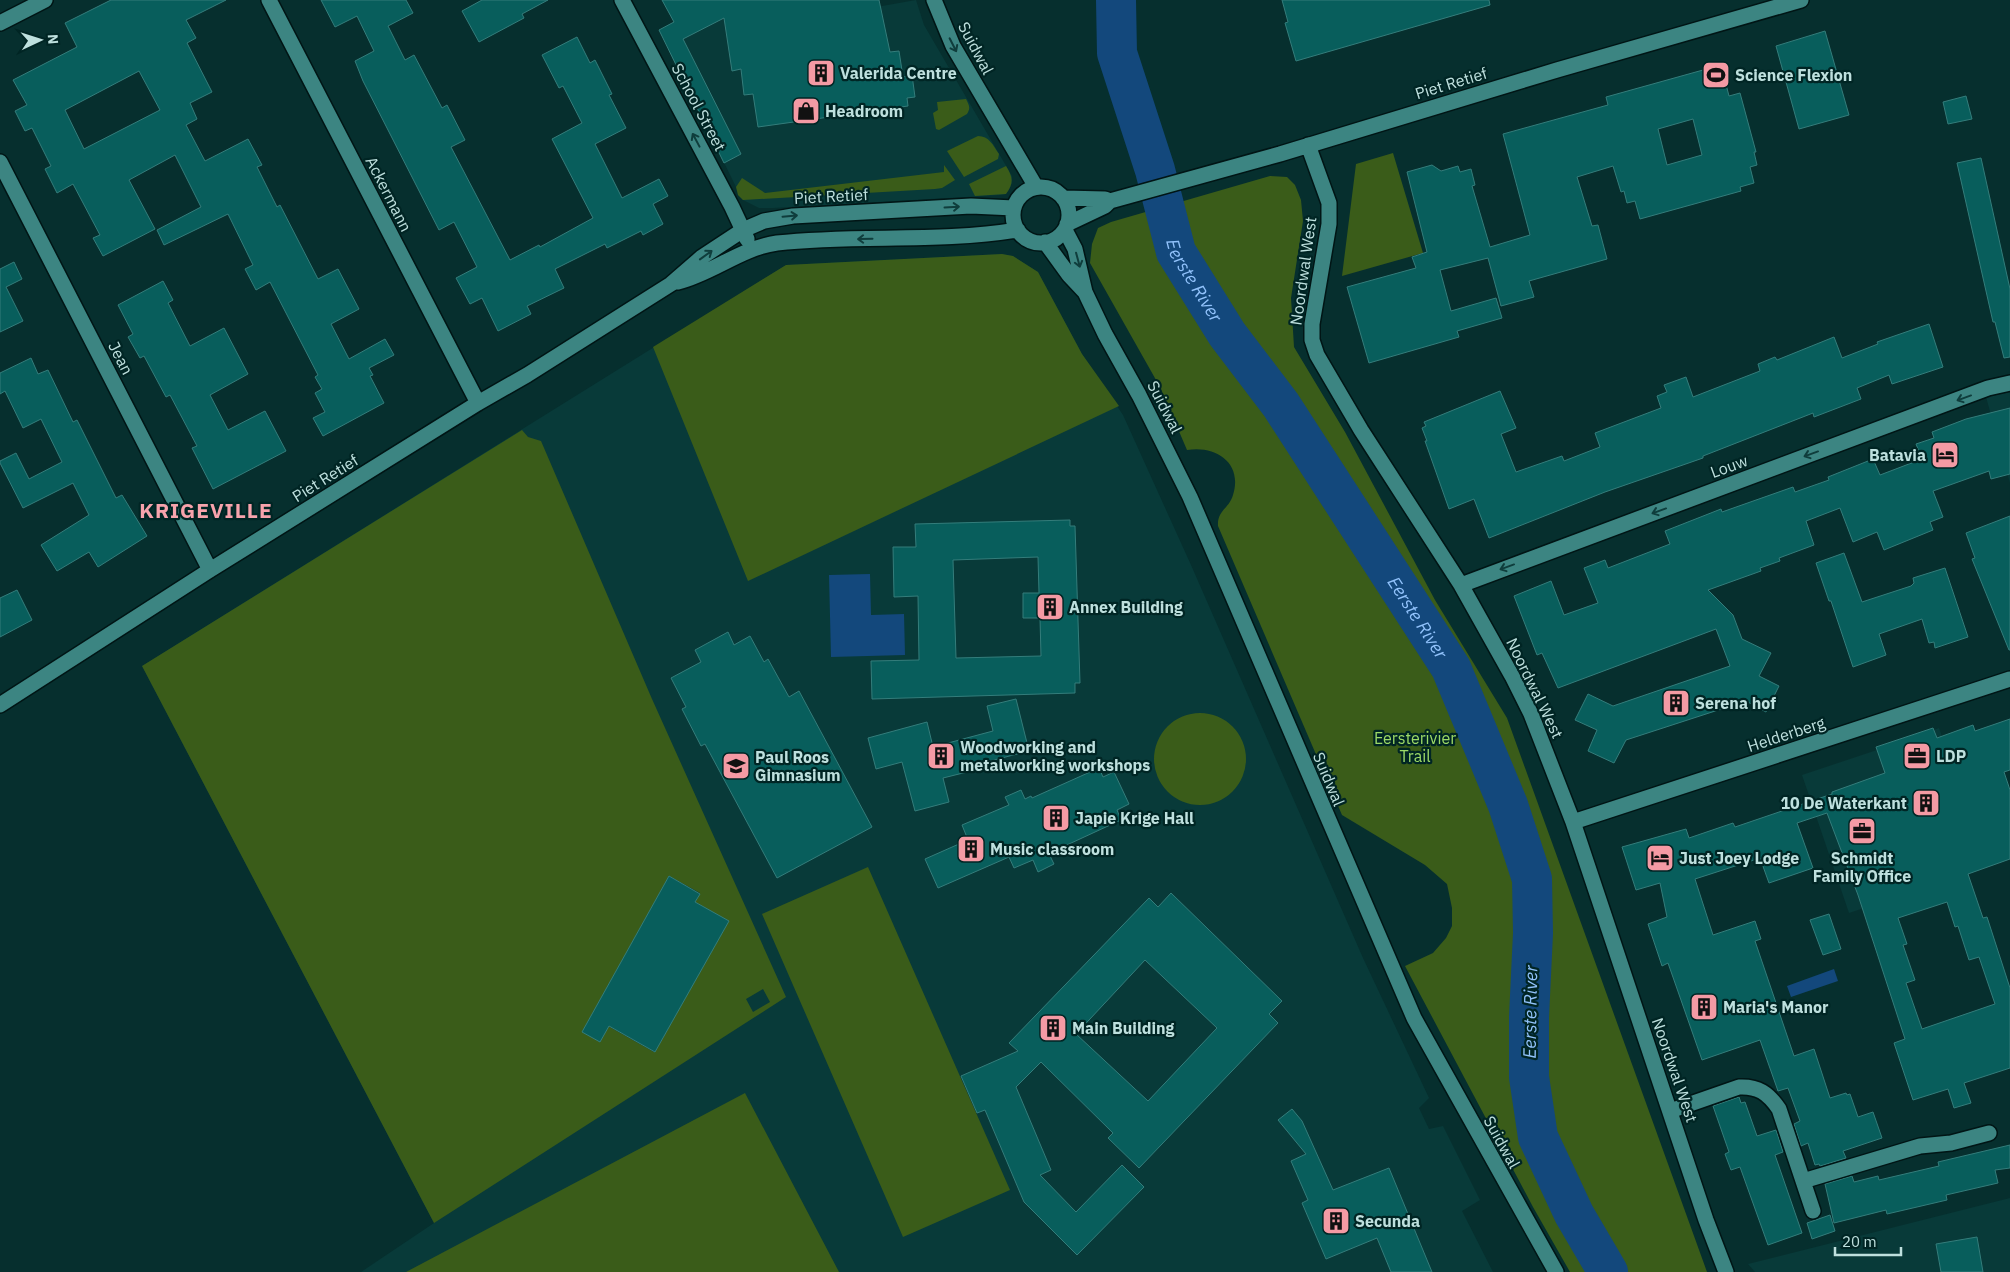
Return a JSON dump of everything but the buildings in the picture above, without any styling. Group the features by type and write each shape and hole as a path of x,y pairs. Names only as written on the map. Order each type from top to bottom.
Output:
{"street":[{"path":"0,23 45,0"},
{"name":"Ackermann","path":"269,0 478,403"},
{"name":"School Street","path":"622,0 719,183 751,250"},
{"name":"Suidwal","path":"934,0 953,46 1036,187"},
{"name":"Piet Retief","path":"1066,227 1078,217 1104,206 1110,201 1308,145 1564,68 1801,0"},
{"name":"Noordwal West","path":"1308,145 1328,203 1329,224 1312,324 1312,340 1317,355 1361,430 1461,585 1531,714 1573,822 1726,1272"},
{"name":"Jean","path":"0,162 210,570"},
{"path":"1036,187 1056,191 1063,198 1069,215 1066,227 1052,240 1045,242 1030,240 1018,230 1013,215 1019,198 1027,191 1036,187"},
{"name":"Piet Retief","path":"1063,198 1105,199 1110,201"},
{"name":"Piet Retief","path":"0,705 210,570 671,284 702,257 743,230 764,221 785,217 972,206 1014,208"},
{"name":"Suidwal","path":"1066,227 1075,249 1085,292 1190,497 1414,1018 1556,1272"},
{"name":"Piet Retief","path":"671,284 698,275 751,250 776,244 846,239 973,236 1018,230"},
{"name":"Suidwal","path":"1045,242 1068,275 1085,292"},
{"name":"Louw","path":"1461,585 1988,388 2010,383"},
{"name":"Helderberg","path":"1573,822 2010,679"},
{"path":"1670,1111 1739,1087 1749,1086 1762,1090 1779,1109 1813,1211"},
{"path":"1803,1181 1920,1146 1951,1143 1988,1133"}],"shaded area":[{"path":"718,0 803,20 916,0 924,25 1012,176 1010,188 1006,194 1001,195 773,208 759,208 743,200 738,195 736,187 659,30"},
{"name":"Paul Roos Gimnasium","path":"1002,254 1013,256 1038,272 1082,354 1123,415 1191,565 1363,958 1429,1098 1419,1108 1429,1129 1443,1126 1480,1200 1462,1211 1493,1272 361,1272 434,1223 142,666 786,265"},
{"path":"2010,392 2010,483 1986,397"},
{"path":"1933,728 1934,730 1939,728 1987,867 1849,913 1802,775 1877,750 1876,747"},
{"path":"2010,1198 2010,1272 1755,1272 1748,1264"}],"green space":[{"path":"966,99 969,107 967,114 939,130 936,129 933,113 938,110 937,102"},
{"path":"978,136 982,136 990,142 999,154 998,159 964,177 947,151"},
{"path":"1393,153 1423,253 1342,276 1356,164"},
{"path":"944,165 955,180 942,188 935,189 743,200 738,195 736,187 742,178 765,193 944,172"},
{"path":"1006,166 1012,180 1006,194 975,196 969,184"},
{"name":"Eersterivier Trail","path":"1270,176 1287,177 1295,185 1301,200 1303,221 1291,298 1294,347 1345,432 1435,600 1507,718 1707,1272 1570,1272 1533,1207 1405,966 1433,953 1446,938 1452,926 1452,908 1447,884 1425,865 1342,815 1218,526 1219,516 1229,504 1233,495 1234,474 1230,465 1225,459 1208,450 1187,450 1160,387 1090,263 1092,244 1098,228 1111,222"},
{"path":"1002,254 1013,256 1038,272 1082,354 1119,406 748,581 653,347 786,265"},
{"path":"522,430 528,437 541,441 652,699 786,997 434,1223 142,666","holes":["669,876 700,893 695,902 728,921 654,1052 608,1026","763,989 770,1002 753,1012 746,999"]},
{"path":"1200,713 1218,716 1233,726 1243,741 1246,759 1243,777 1233,792 1218,802 1200,805 1182,802 1167,792 1157,777 1154,759 1157,741 1167,726 1182,716"},
{"path":"868,867 1010,1190 903,1237 762,914"},
{"path":"745,1093 839,1272 406,1272"}],"water":[{"path":"870,574 871,615 904,614 905,655 831,657 829,575"},
{"path":"1834,969 1838,981 1791,997 1787,986"}],"waterway":[{"name":"Eerste River","path":"1116,0 1117,53 1155,170 1176,252 1227,334 1281,405 1451,668 1508,805 1532,879 1533,933 1529,1017 1529,1077 1538,1137 1574,1214 1608,1272"}],"place":[{"name":"Valerida Centre","path":"821,73"},
{"name":"Science Flexion","path":"1716,75"},
{"name":"Headroom","path":"806,111"},
{"name":"Batavia","path":"1945,455"},
{"name":"Annex Building","path":"1050,607"},
{"name":"Serena hof","path":"1676,703"},
{"name":"Woodworking and metalworking workshops","path":"941,756"},
{"name":"LDP","path":"1917,756"},
{"name":"Paul Roos Gimnasium","path":"736,766"},
{"name":"10 De Waterkant","path":"1926,803"},
{"name":"Japie Krige Hall","path":"1056,818"},
{"name":"Schmidt Family Office","path":"1862,831"},
{"name":"Music classroom","path":"971,849"},
{"name":"Just Joey Lodge","path":"1660,858"},
{"name":"Maria's Manor","path":"1704,1007"},
{"name":"Main Building","path":"1053,1028"},
{"name":"Secunda","path":"1336,1221"}],"district":[{"name":"KRIGEVILLE","path":"206,510"}]}
